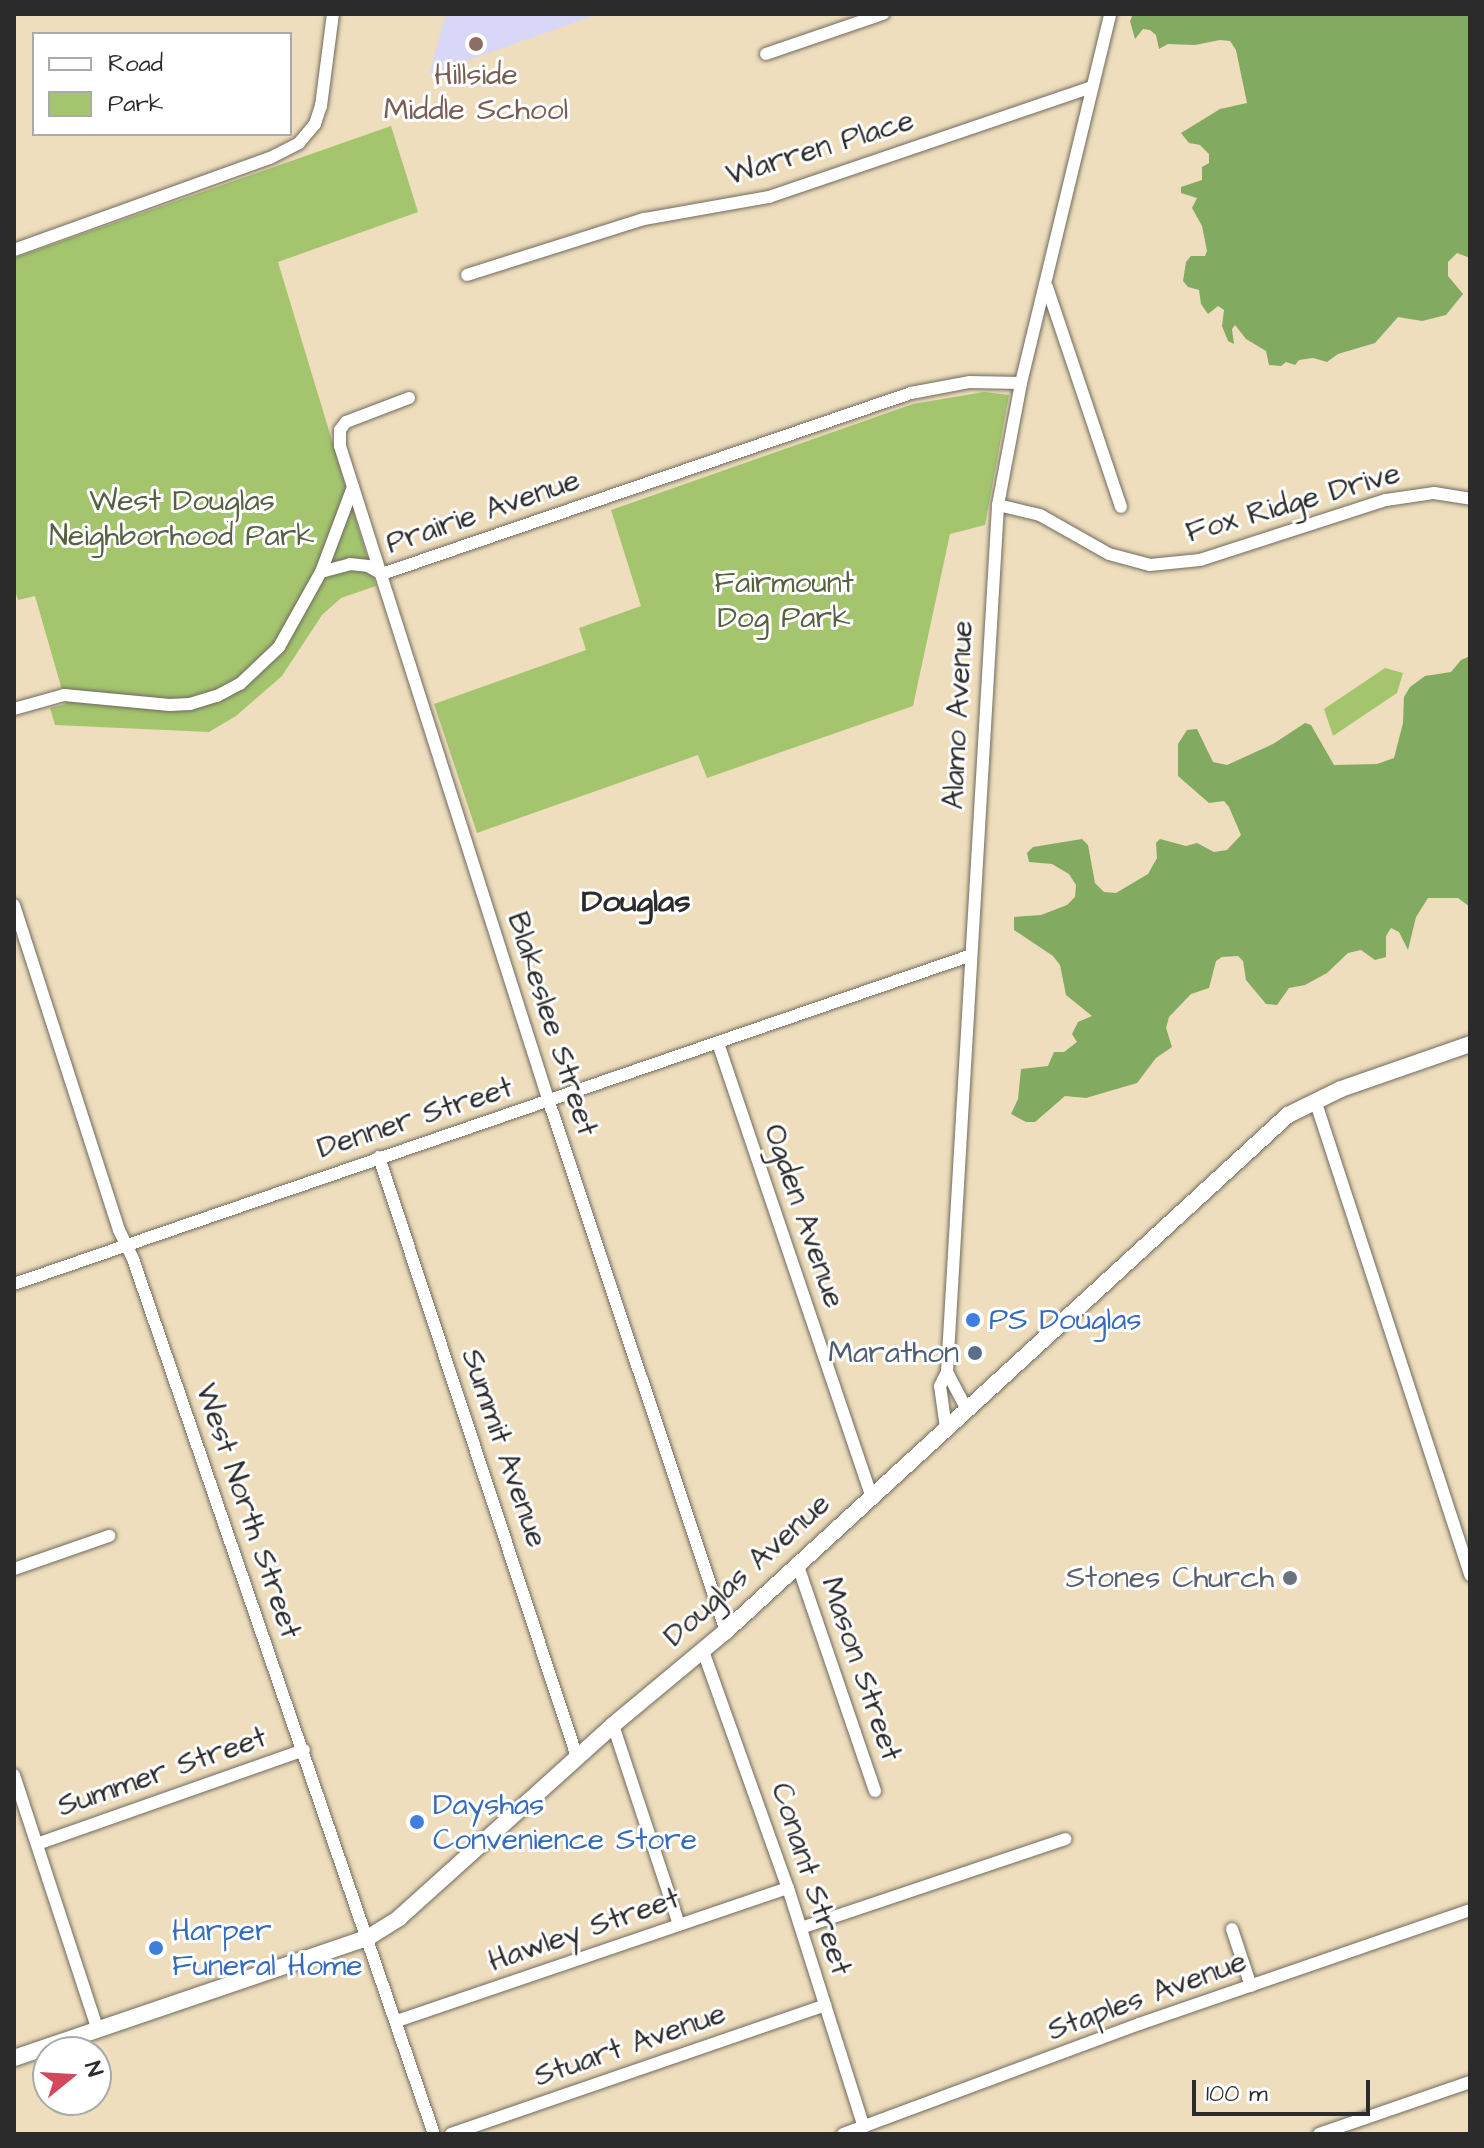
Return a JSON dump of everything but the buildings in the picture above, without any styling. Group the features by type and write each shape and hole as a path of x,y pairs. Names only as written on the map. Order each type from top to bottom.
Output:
{"main road":[{"name":"Douglas Avenue","path":"14,2058 369,1937 424,1897 613,1725 726,1631 1288,1115 1315,1100 1470,1044"}],"street":[{"path":"14,250 255,164 299,143 315,124 321,106 333,14"},
{"path":"766,54 883,14"},
{"name":"Alamo Avenue","path":"946,1428 940,1386 947,1372 969,956 998,505 1021,383 1110,14"},
{"name":"Warren Place","path":"467,275 644,219 769,197 1092,87"},
{"path":"1046,286 1121,507"},
{"name":"Prairie Avenue","path":"321,572 350,564 368,566 382,574 911,393 970,382 1021,383"},
{"name":"Blakeslee Street","path":"409,398 346,422 340,430 340,446 549,1102 726,1631"},
{"path":"14,709 64,695 190,704 229,691 263,666 279,647 321,572 353,487"},
{"name":"Fox Ridge Drive","path":"998,505 1040,515 1109,554 1150,565 1200,560 1386,500 1434,493 1470,499"},
{"name":"West North Street","path":"14,905 126,1245 369,1937 434,2134"},
{"name":"Denner Street","path":"14,1284 969,956"},
{"name":"Ogden Avenue","path":"718,1043 871,1496"},
{"path":"1315,1100 1470,1575"},
{"name":"Summit Avenue","path":"379,1157 577,1757"},
{"path":"947,1372 967,1410"},
{"path":"14,1569 109,1536"},
{"name":"Mason Street","path":"797,1563 875,1791"},
{"name":"Conant Street","path":"703,1651 788,1888 864,2127"},
{"path":"613,1725 679,1924"},
{"name":"Summer Street","path":"37,1844 304,1750"},
{"path":"14,1775 98,2030"},
{"path":"801,1928 1065,1839"},
{"name":"Hawley Street","path":"397,2021 788,1888"},
{"name":"Staples Avenue","path":"843,2134 1470,1910"},
{"path":"1232,1929 1251,1986"},
{"name":"Stuart Avenue","path":"451,2134 825,2005"},
{"path":"1319,2134 1470,2082"}],"shaded area":[{"name":"Hillside Middle School","path":"446,14 599,14 429,74"}],"green space":[{"path":"1133,14 1470,14 1470,258 1457,253 1448,262 1448,276 1463,294 1446,315 1422,321 1398,317 1375,343 1338,354 1327,362 1313,358 1299,360 1295,365 1286,362 1281,366 1269,365 1266,351 1246,339 1235,325 1232,329 1234,344 1228,341 1222,326 1224,310 1218,306 1208,314 1201,304 1199,290 1188,287 1183,281 1186,262 1191,256 1205,256 1207,251 1202,226 1192,208 1197,198 1181,193 1181,187 1202,180 1202,167 1209,163 1209,154 1200,145 1189,143 1181,133 1220,109 1247,103 1236,50 1230,41 1220,40 1195,45 1168,44 1159,49 1156,35 1150,30 1143,29 1135,39 1130,21"},
{"name":"West Douglas Neighborhood Park","path":"391,126 418,212 278,262 376,586 341,598 322,615 282,676 236,716 209,732 55,725 50,708 66,704 35,596 18,600 14,588 14,258"},
{"name":"Fairmount Dog Park","path":"984,392 1009,395 985,525 950,534 913,706 707,778 698,755 477,833 434,704 586,650 579,628 641,606 611,510 913,404"},
{"path":"1470,656 1470,907 1458,898 1428,898 1416,917 1408,950 1399,932 1391,928 1386,936 1386,957 1375,960 1361,950 1348,953 1327,973 1305,985 1289,988 1277,1005 1266,1004 1246,980 1243,961 1238,956 1222,957 1216,961 1209,988 1191,994 1169,1017 1166,1028 1172,1047 1156,1058 1137,1083 1086,1098 1065,1096 1035,1122 1026,1122 1011,1114 1018,1099 1021,1069 1048,1066 1054,1052 1064,1052 1077,1042 1072,1034 1078,1022 1092,1016 1066,995 1060,965 1053,956 1014,930 1014,917 1041,915 1067,905 1075,897 1076,885 1069,874 1052,864 1029,862 1027,853 1033,847 1082,839 1088,845 1095,883 1104,892 1116,893 1148,874 1157,858 1156,843 1160,839 1186,846 1197,843 1214,852 1227,850 1241,835 1229,807 1224,801 1209,803 1178,776 1178,744 1187,730 1197,729 1213,762 1227,765 1273,744 1305,723 1311,725 1334,765 1377,764 1394,758 1403,723 1404,697 1410,687 1425,676 1451,672 1461,660"},
{"path":"1385,668 1403,673 1397,693 1333,736 1324,709"}],"place":[{"name":"Hillside Middle School","path":"476,44"},
{"name":"PS Douglas","path":"973,1320"},
{"name":"Marathon","path":"975,1353"},
{"name":"Stones Church","path":"1290,1578"},
{"name":"Dayshas Convenience Store","path":"417,1822"},
{"name":"Harper Funeral Home","path":"156,1948"}],"district":[{"name":"Douglas","path":"636,902"}]}
